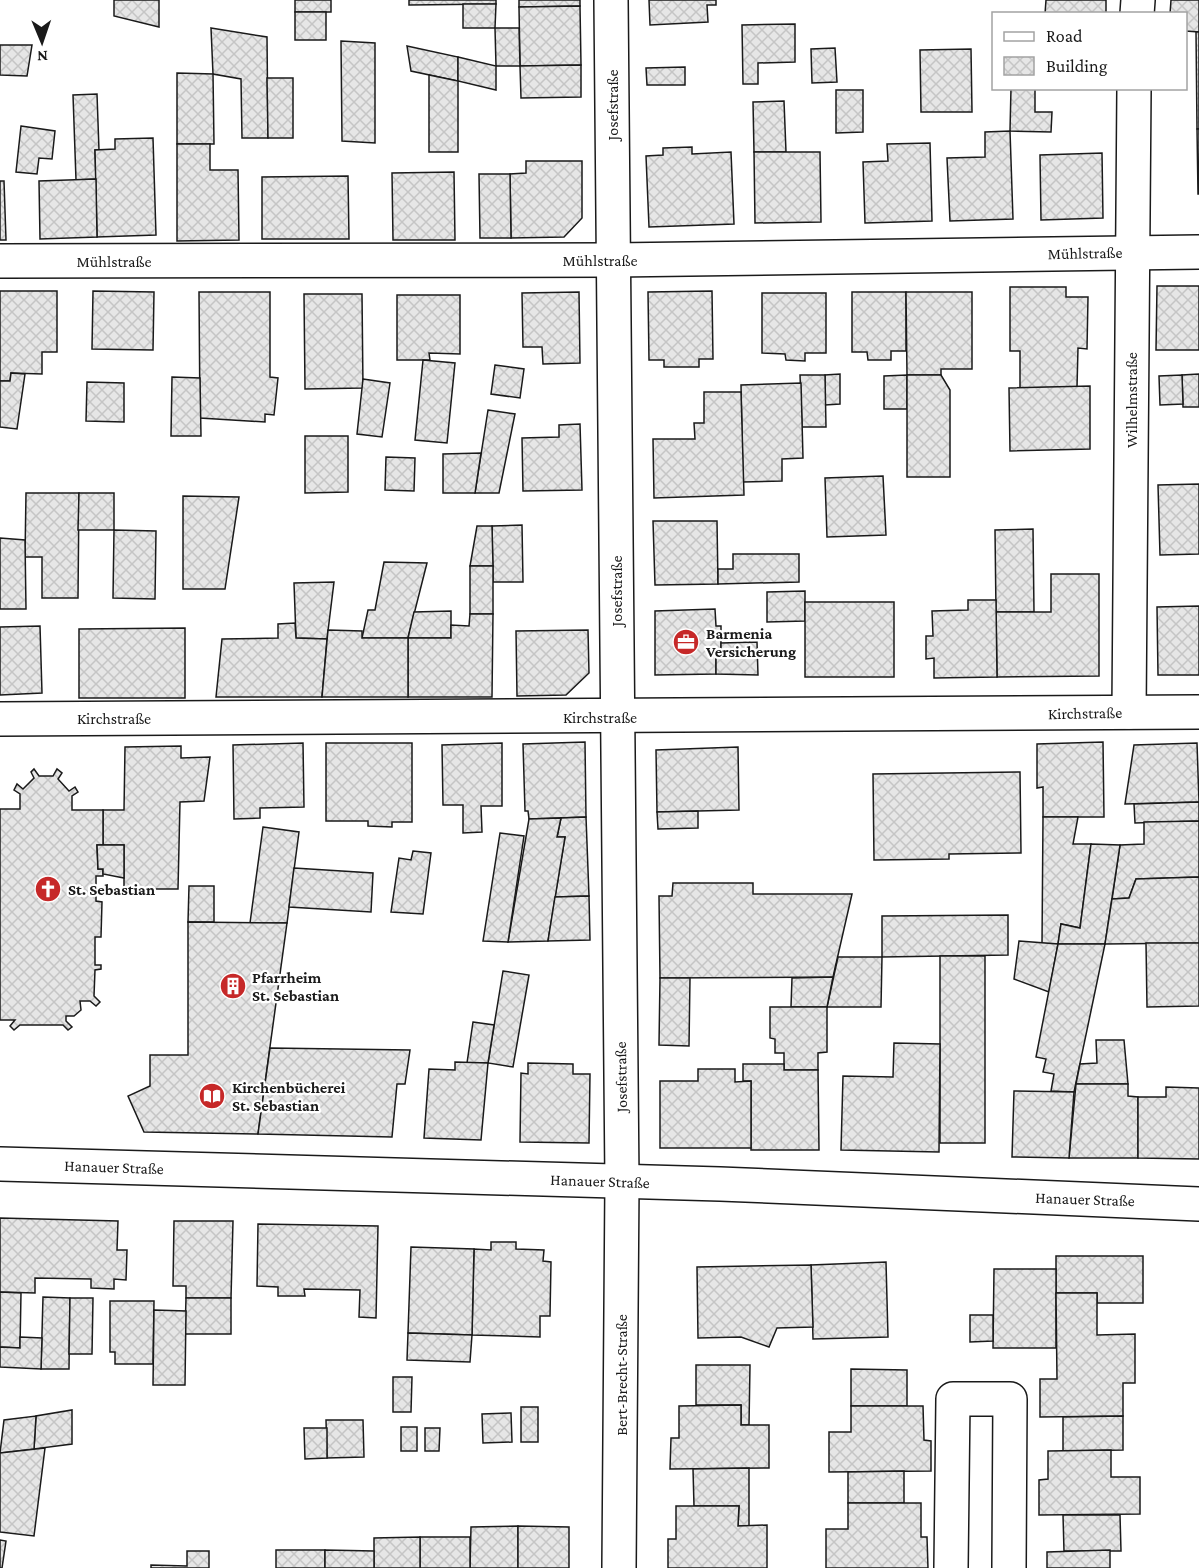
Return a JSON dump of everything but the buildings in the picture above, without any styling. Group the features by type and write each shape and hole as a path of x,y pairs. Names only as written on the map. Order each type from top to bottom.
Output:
{"street":[{"name":"Josefstraße","path":"612,0 622,1182"},
{"name":"Wilhelmstraße","path":"1129,712 1134,90"},
{"name":"Mühlstraße","path":"0,261 614,260 1199,252"},
{"name":"Kirchstraße","path":"0,719 1199,712"},
{"name":"Hanauer Straße","path":"0,1164 622,1182 1199,1204"},
{"name":"Bert-Brecht-Straße","path":"620,1568 622,1182"},
{"path":"951,1568 953,1399 1010,1399 1009,1568"}],"place":[{"name":"Barmenia Versicherung","path":"686,642"},
{"name":"St. Sebastian","path":"48,889"},
{"name":"Pfarrheim St. Sebastian","path":"233,986"},
{"name":"Kirchenbücherei St. Sebastian","path":"212,1096"}]}
